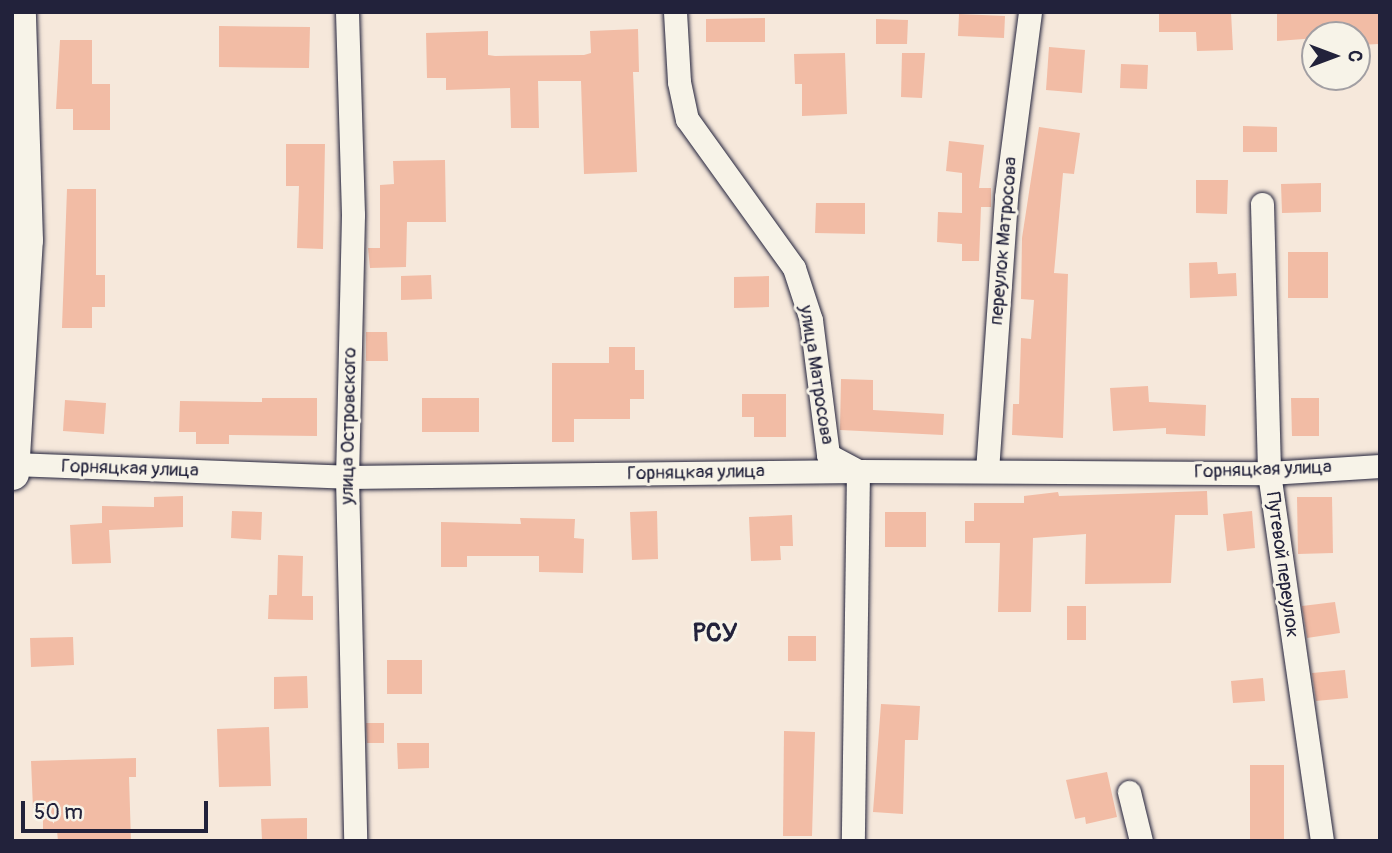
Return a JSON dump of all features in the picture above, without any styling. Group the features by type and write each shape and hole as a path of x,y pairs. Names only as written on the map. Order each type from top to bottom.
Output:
{"main road":[{"path":"12,473 26,240 19,12"}],"street":[{"name":"улица Островского","path":"347,12 353,215 347,477 355,841"},
{"name":"улица Матросова","path":"675,12 679,82 687,119 794,268 811,320 828,455 858,471"},
{"name":"переулок Матросова","path":"987,471 1006,197 1030,12"},
{"name":"Путевой переулок","path":"1262,204 1269,473 1322,841"},
{"name":"Горняцкая улица","path":"13,464 347,477 858,471 1269,473 1380,466"},
{"path":"853,841 858,471"},
{"path":"1129,792 1141,841"}],"building":[{"path":"1159,12 1231,12 1233,50 1197,51 1196,32 1159,32"},
{"path":"1277,12 1378,12 1379,44 1371,44 1371,21 1301,21 1301,39 1277,41"},
{"path":"959,14 1005,16 1004,38 958,36"},
{"path":"765,18 765,42 706,42 706,19"},
{"path":"876,19 908,20 907,44 876,44"},
{"path":"219,26 310,27 309,68 219,67"},
{"path":"638,29 639,72 633,72 637,172 584,174 581,81 538,81 539,128 511,128 510,88 446,90 446,78 427,78 426,33 488,31 488,55 495,56 584,55 591,53 590,31"},
{"path":"60,40 92,40 92,84 110,84 110,130 73,130 73,109 56,109"},
{"path":"1049,47 1085,50 1082,93 1046,90"},
{"path":"845,53 847,114 802,116 802,84 795,84 794,54"},
{"path":"902,53 925,53 922,98 901,97"},
{"path":"1121,64 1148,65 1147,89 1120,88"},
{"path":"1243,126 1277,127 1277,152 1243,152"},
{"path":"1039,127 1080,133 1074,174 1063,173 1054,273 1068,274 1063,438 1012,435 1013,404 1019,404 1021,338 1031,339 1034,300 1021,299 1022,238"},
{"path":"949,141 984,145 979,188 991,188 991,207 981,207 979,261 962,261 962,244 937,242 938,212 962,213 962,173 946,171"},
{"path":"286,144 325,144 323,249 297,248 299,186 286,186"},
{"path":"445,160 446,222 407,222 406,267 370,268 368,248 380,248 380,185 394,184 393,161"},
{"path":"1196,180 1228,180 1227,214 1196,213"},
{"path":"1321,183 1321,212 1282,213 1281,184"},
{"path":"67,189 96,189 96,275 105,275 105,307 92,307 92,328 62,328"},
{"path":"816,203 865,203 865,234 815,233"},
{"path":"1288,252 1328,252 1328,298 1288,298"},
{"path":"1217,262 1218,274 1236,273 1237,296 1190,298 1189,263"},
{"path":"431,275 432,299 401,300 401,276"},
{"path":"769,276 769,307 734,308 734,277"},
{"path":"366,332 387,332 388,361 366,361"},
{"path":"609,347 635,347 635,370 644,370 644,399 630,399 630,419 574,419 574,442 552,442 552,363 609,363"},
{"path":"841,379 873,380 873,410 944,414 943,435 840,430"},
{"path":"1148,386 1149,402 1206,405 1205,436 1166,434 1166,428 1113,431 1110,388"},
{"path":"742,394 786,394 786,437 754,437 754,417 742,417"},
{"path":"262,398 317,398 317,436 229,435 229,444 196,444 196,432 179,432 180,401 262,402"},
{"path":"422,398 479,398 479,432 422,432"},
{"path":"1291,398 1319,398 1319,436 1292,436"},
{"path":"65,400 106,403 104,434 63,431"},
{"path":"1207,491 1208,515 1175,515 1171,583 1085,584 1086,534 1033,538 1031,612 998,612 1000,543 965,543 965,521 974,521 974,503 1024,503 1024,496 1058,492 1059,496"},
{"path":"183,496 183,527 109,530 111,563 72,564 70,525 102,523 102,506 154,507 154,497"},
{"path":"1297,497 1332,497 1333,553 1298,554"},
{"path":"232,511 262,512 261,540 231,538"},
{"path":"657,511 658,559 632,560 630,512"},
{"path":"1252,511 1255,548 1227,551 1223,514"},
{"path":"885,512 926,512 926,547 885,547"},
{"path":"792,515 793,546 780,546 781,560 751,561 749,517"},
{"path":"520,518 575,519 574,538 584,539 583,573 539,572 539,556 467,556 467,567 441,567 441,522 521,524"},
{"path":"278,555 303,556 302,596 313,596 313,620 268,619 269,595 277,595"},
{"path":"1335,602 1340,633 1307,638 1302,606"},
{"path":"1067,606 1086,606 1086,640 1067,640"},
{"path":"788,636 816,636 816,661 788,661"},
{"path":"73,637 74,665 31,667 30,638"},
{"path":"387,660 422,660 422,694 387,694"},
{"path":"1345,670 1348,698 1316,701 1312,673"},
{"path":"307,676 308,708 274,709 274,677"},
{"path":"1263,678 1265,701 1233,703 1231,681"},
{"path":"881,704 920,706 918,740 905,740 903,814 873,812"},
{"path":"366,723 384,723 384,743 367,743"},
{"path":"269,727 271,786 219,787 217,729"},
{"path":"784,731 815,732 812,836 783,836"},
{"path":"397,743 429,743 429,768 398,769"},
{"path":"136,758 136,777 129,777 131,841 58,841 57,831 43,832 43,808 33,808 31,761"},
{"path":"1250,765 1284,765 1284,841 1250,841"},
{"path":"1107,772 1117,817 1086,824 1085,817 1075,819 1066,780"},
{"path":"307,818 307,841 262,840 261,819"}],"district":[{"name":"РСУ","path":"715,634"}]}
